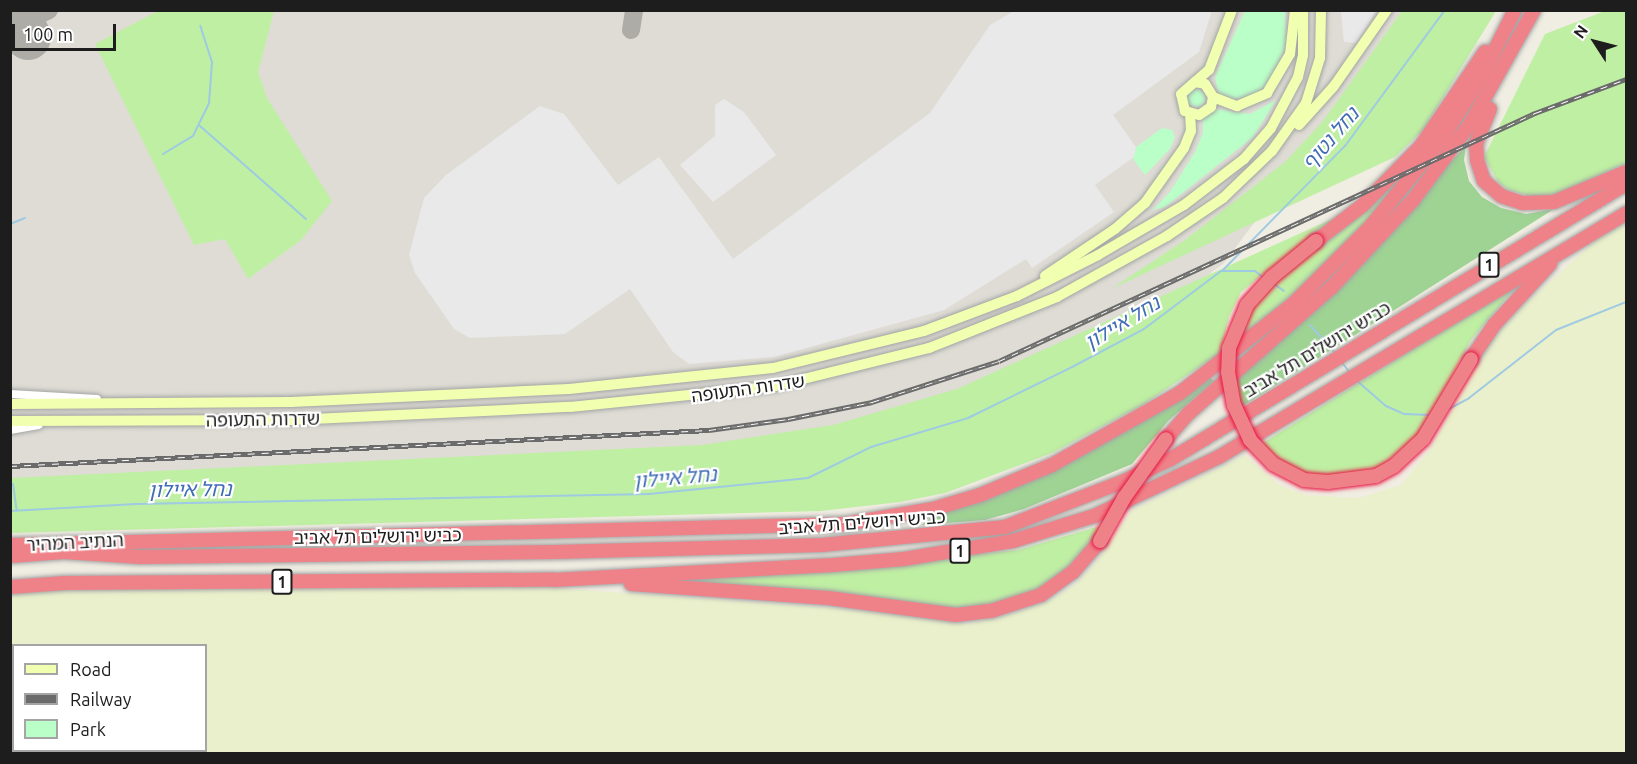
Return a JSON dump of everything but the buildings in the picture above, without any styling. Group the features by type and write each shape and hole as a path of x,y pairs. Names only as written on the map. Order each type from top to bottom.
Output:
{"highway":[{"path":"1508,10 1449,110 1421,146 1363,205 1272,277 1247,305 1229,348 1228,372 1234,405 1250,440 1274,464 1304,480 1328,482 1376,476 1394,466 1423,439 1494,325 1552,262 1626,213"},
{"path":"10,545 845,524 933,509 980,495 1052,465 1180,393 1293,304 1371,226 1444,136 1482,75 1515,10"},
{"path":"554,580 741,590 956,615 1005,608 1041,595 1073,572 1100,541 1124,498 1166,439 1189,413 1331,288 1413,200 1470,124 1534,10"},
{"path":"1542,10 1481,124 1476,144 1484,181 1501,196 1536,203 1554,202 1626,172"},
{"name":"כביש ירושלים תל אביב","path":"10,556 64,552 140,557 822,545 1005,527 1125,482 1170,459 1626,184"},
{"name":"כביש ירושלים תל אביב","path":"10,587 65,584 554,580 833,565 1013,541 1094,516 1185,475 1626,213"},
{"name":"הנתיב המהיר","path":"10,563 140,557"}],"main road":[{"path":"980,311 1053,272 1145,203 1184,148 1191,131 1190,114 1181,103 1181,94 1209,70 1232,10"},
{"path":"1190,114 1207,111 1212,94 1212,77 1239,10"},
{"path":"1195,82 1205,84 1212,94 1237,106 1267,93 1290,54 1295,10"},
{"name":"שדרות התעופה","path":"10,404 291,402 569,389 699,379 832,357 980,311 1050,281 1184,205 1244,159 1277,119 1298,77 1303,55 1303,10"},
{"name":"שדרות התעופה","path":"10,421 291,420 570,407 701,396 836,374 964,336 1057,297 1194,220 1255,170 1284,136 1306,103 1320,58 1322,10"},
{"path":"1255,170 1334,86 1388,10"}],"street":[{"path":"10,394 60,394 113,402"},
{"path":"10,430 68,419"}],"shaded area":[{"path":"10,11 1412,11 1224,263 1139,327 715,472 11,501"},
{"path":"1014,11 1212,11 1199,52 1113,115 1136,147 1134,157 1095,185 1114,212 1032,268 1026,259 944,310 774,357 689,364 673,352 630,289 565,334 470,338 454,329 415,273 409,255 424,198 446,175 540,106 564,114 618,185 659,157 733,259 930,113 990,25"},
{"path":"1341,11 1376,11 1356,43 1344,42"},
{"path":"724,99 744,112 776,155 713,202 680,165 715,136 715,105"}],"green space":[{"path":"158,11 274,11 258,72 267,98 332,201 301,240 248,279 225,239 194,245 95,44"},
{"path":"1245,11 1285,11 1286,44 1274,78 1255,95 1235,99 1219,96 1215,77"},
{"path":"1402,11 1496,11 1423,130 1395,157 1111,289 1185,240 1286,161 1323,121"},
{"path":"1605,11 1626,11 1626,163 1555,195 1538,198 1509,190 1498,182 1484,157 1545,34"},
{"path":"1196,89 1202,92 1205,98 1202,104 1196,107 1190,104 1187,98 1190,92"},
{"path":"1276,100 1253,137 1165,207 1153,210 1170,192 1195,152 1203,133 1203,119 1215,109 1250,114"},
{"path":"1162,128 1172,130 1175,137 1170,149 1145,175 1133,159 1136,147"},
{"path":"1466,146 1464,160 1469,181 1482,197 1501,208 1526,214 1554,209 1241,407 1236,378"},
{"path":"1411,172 1302,293 1237,339 1252,308 1276,282 1390,182"},
{"path":"1334,218 1241,292 1229,317 1220,353 1144,404 1052,453 945,493 900,502 821,511 11,533 11,478 702,445 833,425 957,389"},
{"path":"1626,223 1626,753 11,753 10,595 68,589 539,587 846,609 967,624 1011,614 1051,600 1077,583 1096,563 1131,511 1245,455 1279,485 1305,495 1359,498 1401,485 1429,451 1489,345 1518,311 1597,239"},
{"path":"1518,284 1471,340 1421,432 1380,467 1317,478 1293,469 1261,444"},
{"path":"1210,378 1214,381 1169,420 1132,464 1024,509 985,520 921,525 938,513 1183,398"},
{"path":"1100,526 1088,551 1063,576 1015,601 956,610 626,579 879,564 1018,550"}],"waterway":[{"name":"נחל נטוף","path":"1223,270 1345,146 1445,10"},
{"path":"163,154 193,136 209,103 212,62 200,26"},
{"path":"200,126 306,219"},
{"path":"10,224 25,218"},
{"name":"נחל איילון","path":"10,511 136,504 649,494 808,478 871,447 968,418 1074,366 1144,329 1221,271 1255,271 1264,278"},
{"name":"נחל איילון","path":"1274,284 1284,291"},
{"name":"נחל איילון","path":"1445,411 1469,398 1556,330 1626,302"},
{"name":"נחל איילון","path":"1310,325 1336,354"},
{"name":"נחל איילון","path":"1341,361 1350,373"},
{"name":"נחל איילון","path":"1356,380 1386,406 1404,414 1431,415"},
{"path":"13,484 17,511"}],"taxiway":[{"path":"10,28 49,10"},
{"path":"631,30 634,10"}],"runway":[{"path":"15,10 28,37"}],"railway":[{"path":"10,466 709,430 788,419 872,402 999,361 1535,113 1626,79"}]}
